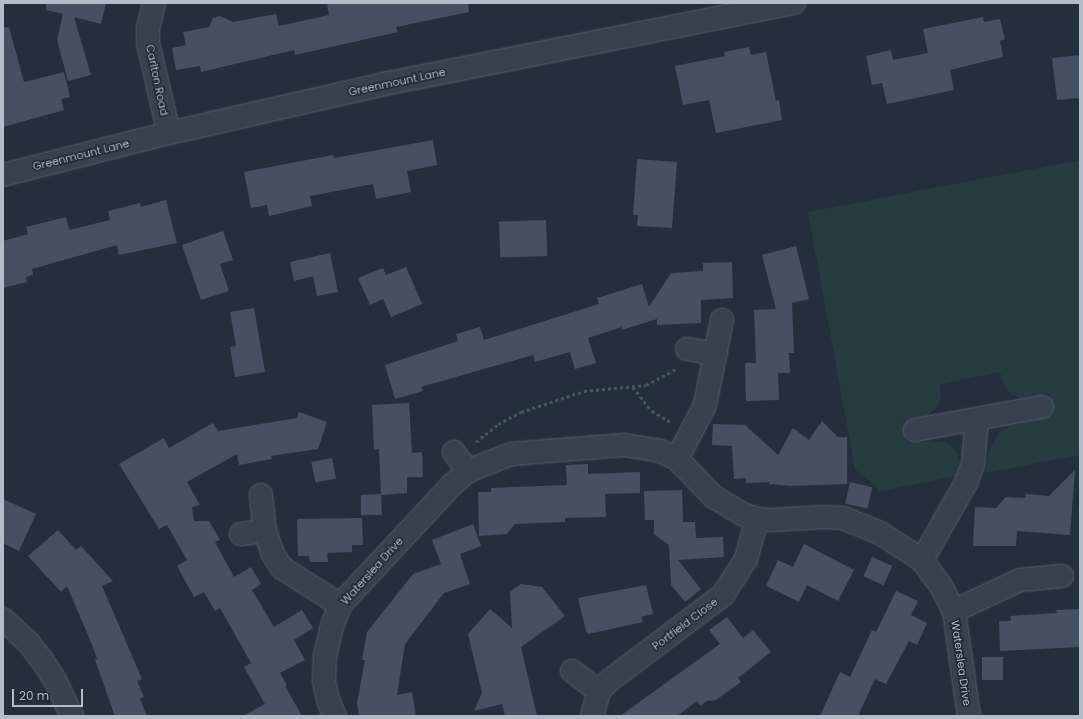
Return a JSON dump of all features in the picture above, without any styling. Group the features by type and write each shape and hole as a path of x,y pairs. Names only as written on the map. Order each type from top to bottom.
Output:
{"street":[{"name":"Carlton Road","path":"154,3 148,28 148,43 169,133"},
{"name":"Greenmount Lane","path":"3,175 169,133 384,84 794,3"},
{"path":"677,459 705,405 722,320"},
{"path":"687,349 716,354"},
{"path":"915,430 1042,407"},
{"path":"922,560 967,481 973,464 977,419"},
{"name":"Waterslea Drive","path":"335,716 329,704 324,681 325,656 330,630 340,605 461,461 511,454 593,447 643,447 677,459 714,497 730,507 757,519 843,518 880,533 922,560 941,586 954,611 968,716"},
{"path":"260,495 265,531 273,554 282,568 340,605"},
{"name":"Portfield Close","path":"599,691 610,680 723,595 746,559 757,519"},
{"path":"241,534 265,531"},
{"name":"Waterslea Drive","path":"954,611 1018,572 1062,576"},
{"path":"3,619 29,643 42,660 55,680 72,716"},
{"path":"572,671 599,691 592,716"}],"path":[{"path":"461,461 487,432 521,412 584,391 646,385 668,375 679,367 687,349"},
{"path":"633,387 652,411 691,433"}],"green space":[{"path":"1080,160 1080,455 985,473 988,454 999,432 1012,425 1053,416 1049,394 1021,398 1011,394 1004,385 1000,372 940,384 941,399 937,407 927,416 903,420 906,442 946,442 957,452 960,462 958,476 880,491 855,469 808,212"}],"building":[{"path":"46,3 106,3 101,24 74,17 91,75 68,81 57,40 63,14 46,10"},
{"path":"327,3 468,3 469,12 396,27 398,32 295,55 294,50 201,72 200,66 176,70 172,48 186,45 183,32 209,27 213,18 220,16 233,22 276,14 279,26 329,15"},
{"path":"983,17 984,22 1000,19 1005,39 1000,41 1003,57 950,70 954,90 887,104 882,83 872,85 866,56 891,50 893,60 928,53 923,29"},
{"path":"9,27 24,82 64,72 70,97 61,99 64,110 3,127 3,28"},
{"path":"749,47 751,55 766,52 776,101 779,100 782,120 716,133 709,100 683,105 675,66 725,56 724,52"},
{"path":"1080,55 1080,98 1057,100 1052,58"},
{"path":"433,140 437,165 407,171 411,192 376,199 373,184 310,196 312,206 269,216 267,205 251,208 244,172 333,155 334,158"},
{"path":"637,159 677,162 672,228 637,226 638,215 633,215"},
{"path":"166,200 177,243 119,255 117,245 32,269 33,275 26,277 27,282 3,288 3,241 28,234 26,227 66,217 69,230 110,220 108,211 140,203 141,207"},
{"path":"546,220 547,256 500,258 499,222"},
{"path":"223,231 233,260 220,264 229,291 201,300 182,245"},
{"path":"796,246 809,299 792,303 794,353 789,353 790,373 778,373 779,400 746,401 745,363 756,363 754,310 776,309 762,255"},
{"path":"330,253 338,292 317,296 313,276 294,281 290,262"},
{"path":"732,262 733,298 701,300 701,323 657,325 657,319 622,330 622,327 588,338 596,363 575,369 570,352 535,362 533,355 421,387 423,391 395,399 385,365 458,341 456,334 480,327 484,340 599,304 597,298 642,284 649,307 671,273 703,271 703,263"},
{"path":"406,267 422,304 391,317 383,299 370,305 358,278 383,268 386,275"},
{"path":"254,308 265,372 235,377 230,347 236,346 230,312"},
{"path":"409,403 412,453 422,452 423,477 407,477 407,493 381,495 382,515 361,515 361,495 381,494 379,449 374,450 372,405"},
{"path":"299,412 327,422 318,449 271,456 272,459 239,465 237,454 187,482 200,505 192,507 194,521 209,521 220,540 215,542 234,577 251,567 261,584 252,590 274,627 302,610 313,628 294,640 305,660 280,673 287,685 285,686 302,716 243,716 265,704 244,667 251,663 220,608 215,611 204,592 194,597 177,566 187,560 167,525 159,529 119,464 164,438 169,448 213,423 218,431 297,418"},
{"path":"822,421 838,437 847,437 847,484 790,486 769,484 769,482 746,483 746,478 734,479 732,446 712,445 713,424 745,425 778,455 793,428 809,440"},
{"path":"332,458 336,479 315,483 311,462"},
{"path":"588,464 588,474 640,472 640,493 605,494 606,517 565,518 565,522 515,524 507,534 479,536 478,492 491,492 491,488 567,485 566,465"},
{"path":"1075,470 1070,535 1017,531 1016,546 973,546 975,507 996,508 1006,497 1025,498 1026,494 1049,496"},
{"path":"850,482 872,487 867,509 845,503"},
{"path":"682,490 683,522 695,522 696,538 723,537 724,557 678,560 701,589 685,602 671,585 669,545 654,534 654,520 645,520 644,491"},
{"path":"3,499 36,514 19,551 3,543"},
{"path":"362,518 363,545 352,545 352,552 327,553 328,562 310,562 309,556 298,556 297,519"},
{"path":"473,524 481,546 460,554 470,584 444,593 405,644 397,695 412,692 416,716 359,716 357,703 365,660 362,660 367,632 413,574 441,564 432,540"},
{"path":"58,530 76,550 81,546 113,581 102,586 142,679 137,681 144,697 140,699 147,716 115,716 95,660 97,659 93,647 67,586 61,592 28,556"},
{"path":"804,544 854,570 838,601 807,585 799,602 766,586 778,560 793,567"},
{"path":"872,557 892,566 884,585 863,576"},
{"path":"521,584 542,587 565,616 521,647 537,716 505,716 502,704 474,711 482,693 468,634 490,609 512,628 510,592"},
{"path":"646,585 653,614 641,617 643,622 588,634 578,598"},
{"path":"896,591 918,601 911,615 927,623 917,645 909,641 886,684 875,679 858,716 820,716 840,672 850,677 872,630 876,632"},
{"path":"1079,609 1080,647 1000,651 999,621 1011,621 1010,616 1057,613 1056,610"},
{"path":"727,617 743,638 753,630 771,652 738,678 741,682 716,700 707,701 700,706 697,701 677,716 620,716 720,644 709,630"},
{"path":"982,657 1003,657 1003,680 982,680"}]}
